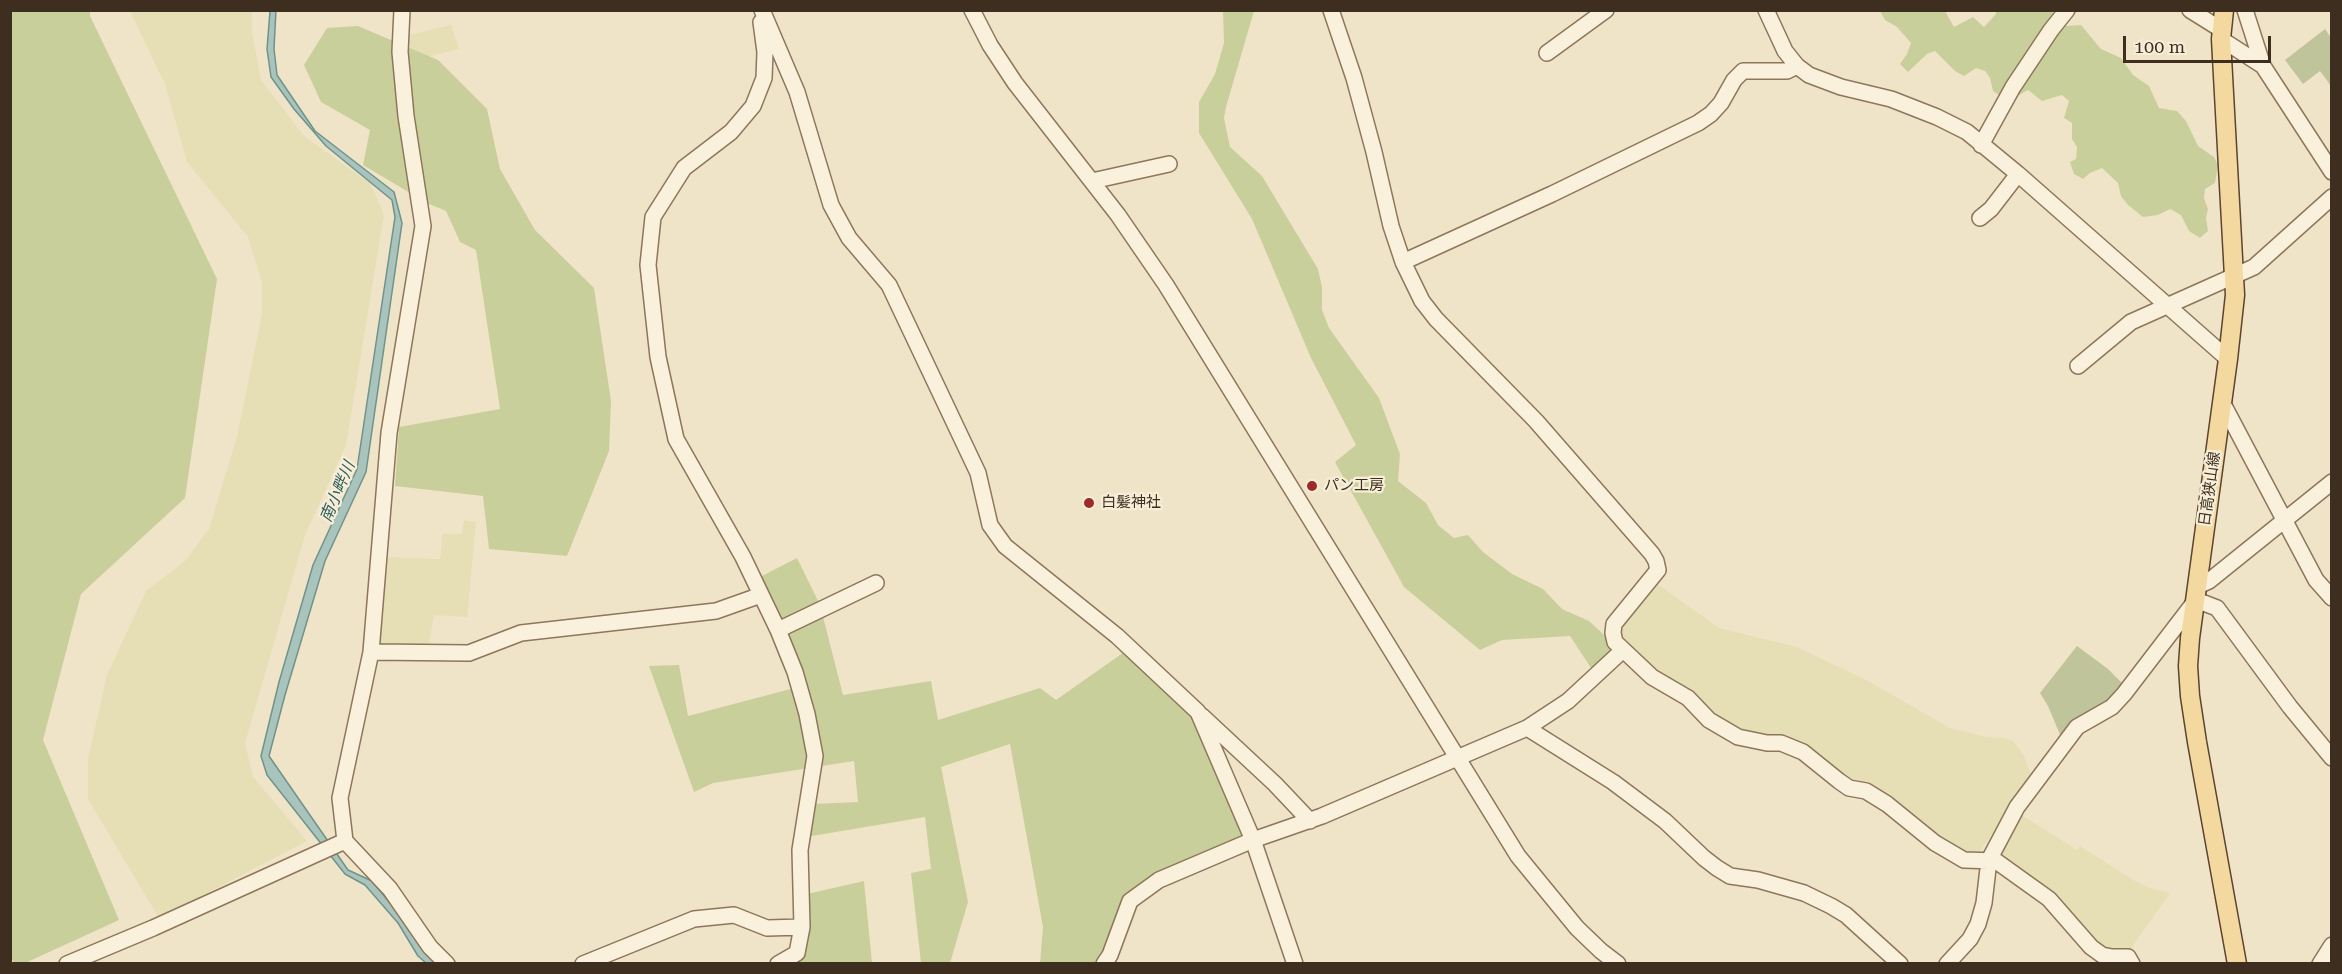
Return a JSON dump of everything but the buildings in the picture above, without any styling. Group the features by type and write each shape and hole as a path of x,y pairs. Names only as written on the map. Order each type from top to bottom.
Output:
{"main road":[{"name":"日高狭山線","path":"2224,10 2222,35 2235,276 2228,359 2188,666 2190,696 2237,963"}],"street":[{"path":"335,845 340,791 371,652 389,433 423,226 406,116 400,52 402,10"},
{"path":"761,10 765,52 764,78 753,106 731,132 684,168 653,217 648,266 658,357 676,439 743,557 778,630 798,682 815,756 800,850 802,927 797,953 778,963"},
{"path":"761,10 797,92 831,205 849,238 889,285 978,473 990,525 1005,546 1118,636 1275,784 1310,821"},
{"path":"972,10 990,45 1015,83 1092,181 1142,248 1166,285 1518,856 1577,928 1601,951 1618,963"},
{"path":"1331,10 1361,104 1391,226 1403,262 1422,301 1436,319 1536,421 1652,554 1658,570 1614,624 1612,633 1615,642 1661,684 1688,698 1703,715 1738,737 1767,743 1781,743 1803,752 1849,788 1866,791 1887,804 1935,843 1964,860 1996,861 2049,899 2091,947 2102,955 2128,957 2132,963"},
{"path":"1547,53 1606,10"},
{"path":"1766,10 1785,51 1797,66 1809,75 1841,87 1891,99 1967,132 2170,306 2228,359"},
{"path":"1981,145 2013,87 2067,10"},
{"path":"2190,10 2263,66"},
{"path":"2245,10 2263,66 2331,172"},
{"path":"1403,262 1552,195 1698,123 1721,103 1734,80 1743,70 1787,71 1797,66"},
{"path":"1092,181 1169,164"},
{"path":"1980,218 1991,209 2018,174"},
{"path":"2078,366 2131,322 2254,267 2331,197"},
{"path":"2222,402 2282,520 2294,537 2316,580 2331,598"},
{"path":"1947,963 1970,939 1978,924 1984,903 1989,860 2017,807 2077,727 2112,707 2124,694 2197,593 2209,581 2282,520 2331,483"},
{"path":"778,630 876,583"},
{"path":"2197,593 2217,608 2331,758"},
{"path":"371,652 469,653 521,633 716,611 761,596"},
{"path":"1104,963 1110,955 1130,901 1160,880 1253,840 1310,821 1527,728 1568,701 1623,650"},
{"path":"1198,712 1253,840 1295,963"},
{"path":"1527,728 1613,782 1665,821 1704,858 1730,876 1758,880 1804,893 1831,906 1846,915 1900,963"},
{"path":"68,963 153,928 335,845"},
{"path":"335,845 390,889 430,947 447,963"},
{"path":"592,962 694,920 734,915 767,928 802,927"},
{"path":"2320,963 2331,945"}],"shaded area":[{"path":"130,11 252,11 252,32 261,80 304,136 371,184 384,215 346,445 305,535 245,743 253,777 307,841 159,918 88,799 88,759 107,675 146,591 185,561 209,529 237,437 262,314 262,282 248,237 187,162 165,84"},
{"path":"451,25 459,49 411,61 409,35"},
{"path":"464,520 476,522 467,617 434,615 428,649 377,647 382,557 440,559 443,534 462,534"},
{"path":"1656,583 1719,628 1797,647 1868,681 1950,728 1986,737 2005,738 2014,742 2024,756 2032,778 1983,846 1979,855 1953,847 1854,783 1797,741 1752,736 1728,724 1709,712 1650,664 1622,635 1621,626"},
{"path":"2020,814 2077,850 2080,846 2133,880 2150,888 2170,893 2130,950 2115,951 2093,940 1999,856"}],"green space":[{"path":"10,11 90,11 90,16 217,279 185,498 81,594 43,740 119,920 23,964 14,963 10,956"},
{"path":"1223,11 1254,11 1224,118 1230,147 1262,176 1318,269 1322,287 1322,310 1329,328 1379,398 1400,454 1398,481 1426,503 1438,525 1454,538 1468,535 1483,552 1512,574 1543,589 1562,609 1589,621 1603,634 1616,650 1593,671 1570,636 1502,640 1480,650 1404,587 1335,462 1356,445 1311,358 1252,219 1199,133 1199,102 1215,74 1224,43"},
{"path":"1880,11 1945,11 1954,27 1973,17 1984,27 1996,11 2051,11 2066,26 2081,25 2101,49 2121,58 2133,75 2149,86 2159,108 2177,111 2186,121 2198,146 2214,157 2218,165 2215,183 2205,189 2204,198 2208,209 2206,218 2208,231 2200,238 2189,231 2181,215 2170,209 2158,215 2143,217 2127,204 2121,196 2118,183 2102,168 2083,179 2074,174 2070,162 2076,159 2077,147 2072,139 2072,123 2064,118 2069,101 2062,95 2042,101 2028,90 2019,95 2001,96 1993,91 1990,78 1985,71 1976,68 1964,76 1955,71 1935,51 1927,54 1908,72 1900,64 1911,43 1897,27 1885,20"},
{"path":"358,26 438,60 487,109 500,169 535,230 594,288 611,401 609,451 567,556 489,549 483,496 395,486 399,427 500,409 476,250 460,242 446,211 427,203 363,165 370,130 321,102 304,65 327,28"},
{"path":"2325,29 2331,38 2331,86 2320,71 2303,84 2285,60"},
{"path":"797,558 820,605 843,695 931,681 938,720 1040,688 1056,700 1127,650 1195,714 1249,839 1148,889 1102,963 1040,963 1043,927 1010,744 941,767 968,902 950,963 921,963 911,873 931,869 925,817 806,837 812,804 858,802 854,761 713,783 694,792 649,666 679,665 688,716 802,686 758,578"},
{"path":"2077,646 2108,669 2125,686 2115,698 2061,737 2040,693"},
{"path":"864,881 872,963 787,964 807,894"}],"water":[{"path":"276,10 274,49 277,75 315,131 394,192 402,223 366,472 325,561 269,756 348,870 372,881 439,963 426,963 418,956 398,923 365,885 345,874 267,775 261,756 279,682 313,565 357,469 395,217 392,200 326,146 294,109 271,77 267,49 270,11"}],"place":[{"name":"パン工房","path":"1312,486"},
{"name":"白髪神社","path":"1089,503"}],"water label":[{"name":"南小畔川","path":"338,492"}]}
